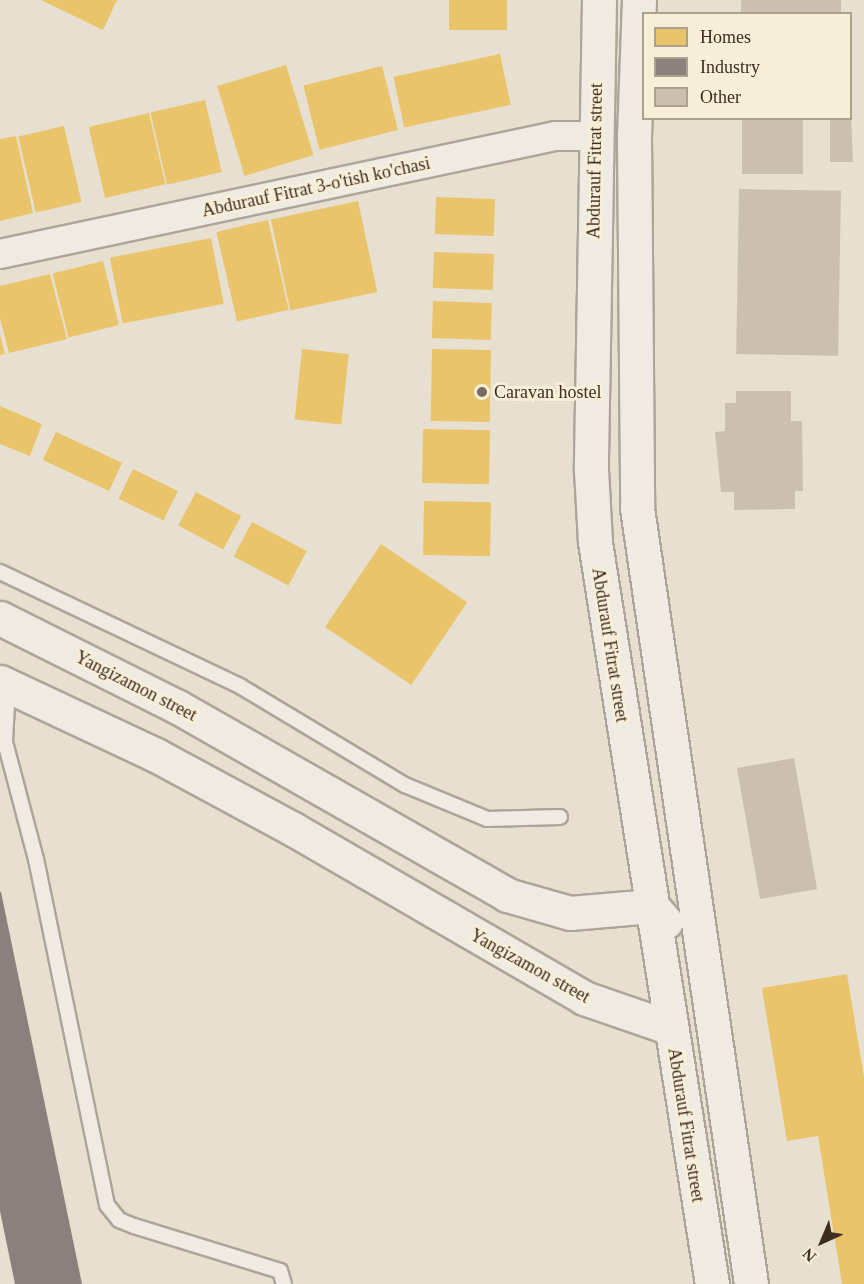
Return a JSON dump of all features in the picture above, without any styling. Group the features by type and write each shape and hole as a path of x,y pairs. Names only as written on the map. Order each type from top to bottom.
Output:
{"main road":[{"name":"Abdurauf Fitrat street","path":"599,0 595,136 592,506 600,579 712,1284"},
{"path":"639,0 634,137 637,508 707,968 751,1284"},
{"name":"Abdurauf Fitrat 3-o'tish ko'chasi","path":"595,136 634,137"},
{"name":"Yangizamon street","path":"0,618 178,707 507,896 570,913 651,906"},
{"name":"Yangizamon street","path":"4,684 205,781 574,993 671,1028"},
{"path":"651,906 707,968"},
{"path":"671,1028 707,968"}],"street":[{"name":"Abdurauf Fitrat 3-o'tish ko'chasi","path":"0,254 555,136 595,136"}],"lane":[{"path":"0,572 240,686 405,785 487,819 560,817"},
{"path":"4,684 5,742 36,859 107,1205 118,1220 279,1270 284,1284"}],"building: Homes":[{"path":"41,0 117,0 103,30"},
{"path":"449,0 507,0 507,30 449,30"},
{"path":"500,54 511,105 404,128 393,77"},
{"path":"286,65 313,155 245,176 217,86"},
{"path":"382,66 398,130 319,150 303,86"},
{"path":"205,100 222,172 167,185 150,113"},
{"path":"149,113 165,184 105,198 89,127"},
{"path":"64,126 82,202 36,213 18,137"},
{"path":"16,136 33,213 0,221 0,139"},
{"path":"436,197 495,199 494,236 435,234"},
{"path":"358,201 377,292 290,310 271,220"},
{"path":"268,220 289,310 237,322 216,232"},
{"path":"211,238 224,304 123,323 110,258"},
{"path":"434,252 494,254 493,290 433,288"},
{"path":"103,261 119,325 69,338 53,274"},
{"path":"50,274 67,339 9,353 0,318 0,286"},
{"path":"433,301 492,303 491,340 432,338"},
{"path":"0,335 5,354 0,355"},
{"path":"302,349 349,354 341,425 295,420"},
{"path":"432,349 491,350 490,422 431,421"},
{"path":"0,406 42,424 30,456 0,444"},
{"path":"423,429 490,430 489,484 422,483"},
{"path":"56,432 122,463 109,491 43,460"},
{"path":"133,469 178,491 163,521 119,499"},
{"path":"196,492 241,516 223,549 178,526"},
{"path":"424,501 491,502 490,556 423,555"},
{"path":"252,522 307,551 288,586 234,556"},
{"path":"381,544 467,602 411,685 325,627"},
{"path":"847,974 864,1077 864,1284 842,1284 818,1136 787,1141 762,988"}],"building: Industry":[{"path":"0,892 82,1284 15,1284 0,1211"}],"building: Other":[{"path":"741,0 841,0 841,12 741,12"},
{"path":"742,120 803,120 803,174 742,174"},
{"path":"830,120 851,120 853,162 830,162"},
{"path":"739,189 841,191 838,356 736,354"},
{"path":"736,391 791,391 791,421 802,421 803,491 795,491 795,509 734,510 734,492 721,492 715,432 725,431 725,403 736,403"},
{"path":"794,758 817,889 760,899 737,768"}],"place":[{"name":"Caravan hostel","path":"482,392"}]}
